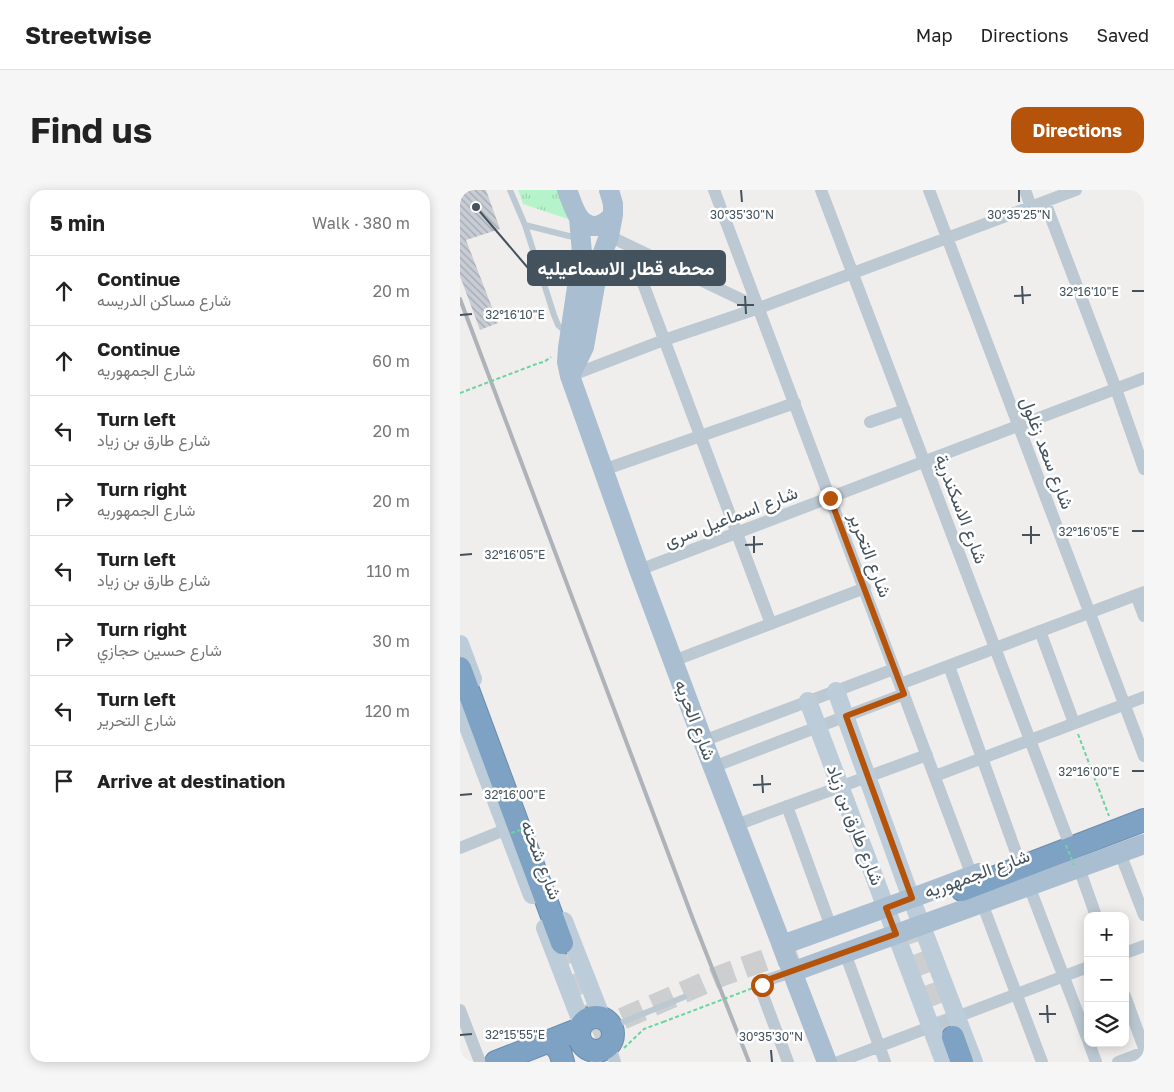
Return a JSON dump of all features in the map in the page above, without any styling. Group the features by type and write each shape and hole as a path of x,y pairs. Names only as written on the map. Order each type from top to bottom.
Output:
{"highway":[{"path":"460,668 562,943"},
{"name":"شارع الجمهوريه","path":"963,895 1144,820"},
{"name":"شارع الجمهوريه","path":"963,895 1144,834"},
{"path":"955,1027 962,1062"},
{"path":"496,1062 551,1041 599,1042"},
{"path":"551,1041 560,1052 563,1062"},
{"path":"571,1062 599,1042"}],"main road":[{"name":"شارع الحريه","path":"567,190 579,218 581,240 580,264 567,362 570,376 673,661 827,1062"},
{"path":"570,376 584,347 599,263 609,236 614,204 609,190"},
{"path":"579,218 587,224 596,226 606,223 613,216"},
{"name":"شارع الجمهوريه","path":"792,972 922,925 1018,858 1067,842 1144,811"},
{"name":"شارع الجمهوريه","path":"782,945 912,898 963,895 1029,886 1076,866 1144,844"}],"street":[{"name":"شارع التحرير","path":"714,190 935,776 963,895 1016,994 1042,1062"},
{"name":"شارع الاسكندرية","path":"821,190 1067,842"},
{"name":"شارع سعد زغلول","path":"928,190 1144,756"},
{"path":"1025,190 1031,207"},
{"path":"570,376 1076,190"},
{"path":"1045,202 1144,468"},
{"path":"609,236 758,308"},
{"path":"629,246 771,624"},
{"name":"شارع اسماعيل سرى","path":"639,570 1144,378"},
{"path":"603,470 795,404"},
{"path":"870,422 905,410"},
{"path":"673,661 865,588"},
{"path":"713,767 846,716 948,666 1140,593 1144,616"},
{"path":"1040,631 1074,723"},
{"name":"شارع شحته","path":"460,644 586,976 599,1042"},
{"path":"948,666 1018,858"},
{"path":"703,741 894,669"},
{"name":"شارع طارق بن زياد","path":"836,690 922,925 955,1027 974,1062"},
{"path":"935,776 1144,697"},
{"name":"شارع طارق بن زياد","path":"808,701 944,1062"},
{"name":"شارع شحته","path":"460,706 567,983 599,1042"},
{"path":"736,825 927,755"},
{"path":"787,806 831,927"},
{"path":"460,848 509,831"},
{"path":"1120,853 1144,914"},
{"path":"1076,866 1094,912"},
{"path":"1029,886 1084,1031"},
{"path":"1129,952 1144,946"},
{"path":"844,953 885,1062"},
{"path":"838,1062 930,1027 955,1027 1016,994 1084,968"},
{"path":"788,1062 761,987 764,981 792,972"},
{"path":"567,983 579,982 586,976"},
{"path":"1127,1002 1144,1048"},
{"path":"460,1010 480,1062"},
{"path":"1090,1047 1096,1062"},
{"path":"1118,1062 1144,1052"}],"lane":[{"path":"510,190 525,225 558,325 570,335"},
{"path":"525,225 581,240"},
{"path":"599,1042 684,997"}],"path":[{"path":"460,393 544,362 553,354"},
{"path":"1074,723 1111,823"},
{"path":"509,831 527,828"},
{"path":"1067,842 1076,866"},
{"path":"599,1042 644,1029 753,988"}],"green space":[{"path":"518,190 558,190 568,219 523,204"}],"building":[{"path":"460,190 486,190 500,229 466,240 498,323 480,330 460,276"}],"tunnel":[{"path":"906,923 917,939 953,1037"},
{"path":"562,943 587,1008 604,1027"},
{"path":"562,1045 723,975 804,946"}],"railway":[{"path":"460,299 694,922 749,1062"}],"place":[{"name":"محطه قطار الاسماعيليه","path":"476,207"}],"route":[{"path":"762,985 764,981 896,934 886,908 912,898 846,716 904,694 830,498"}]}
